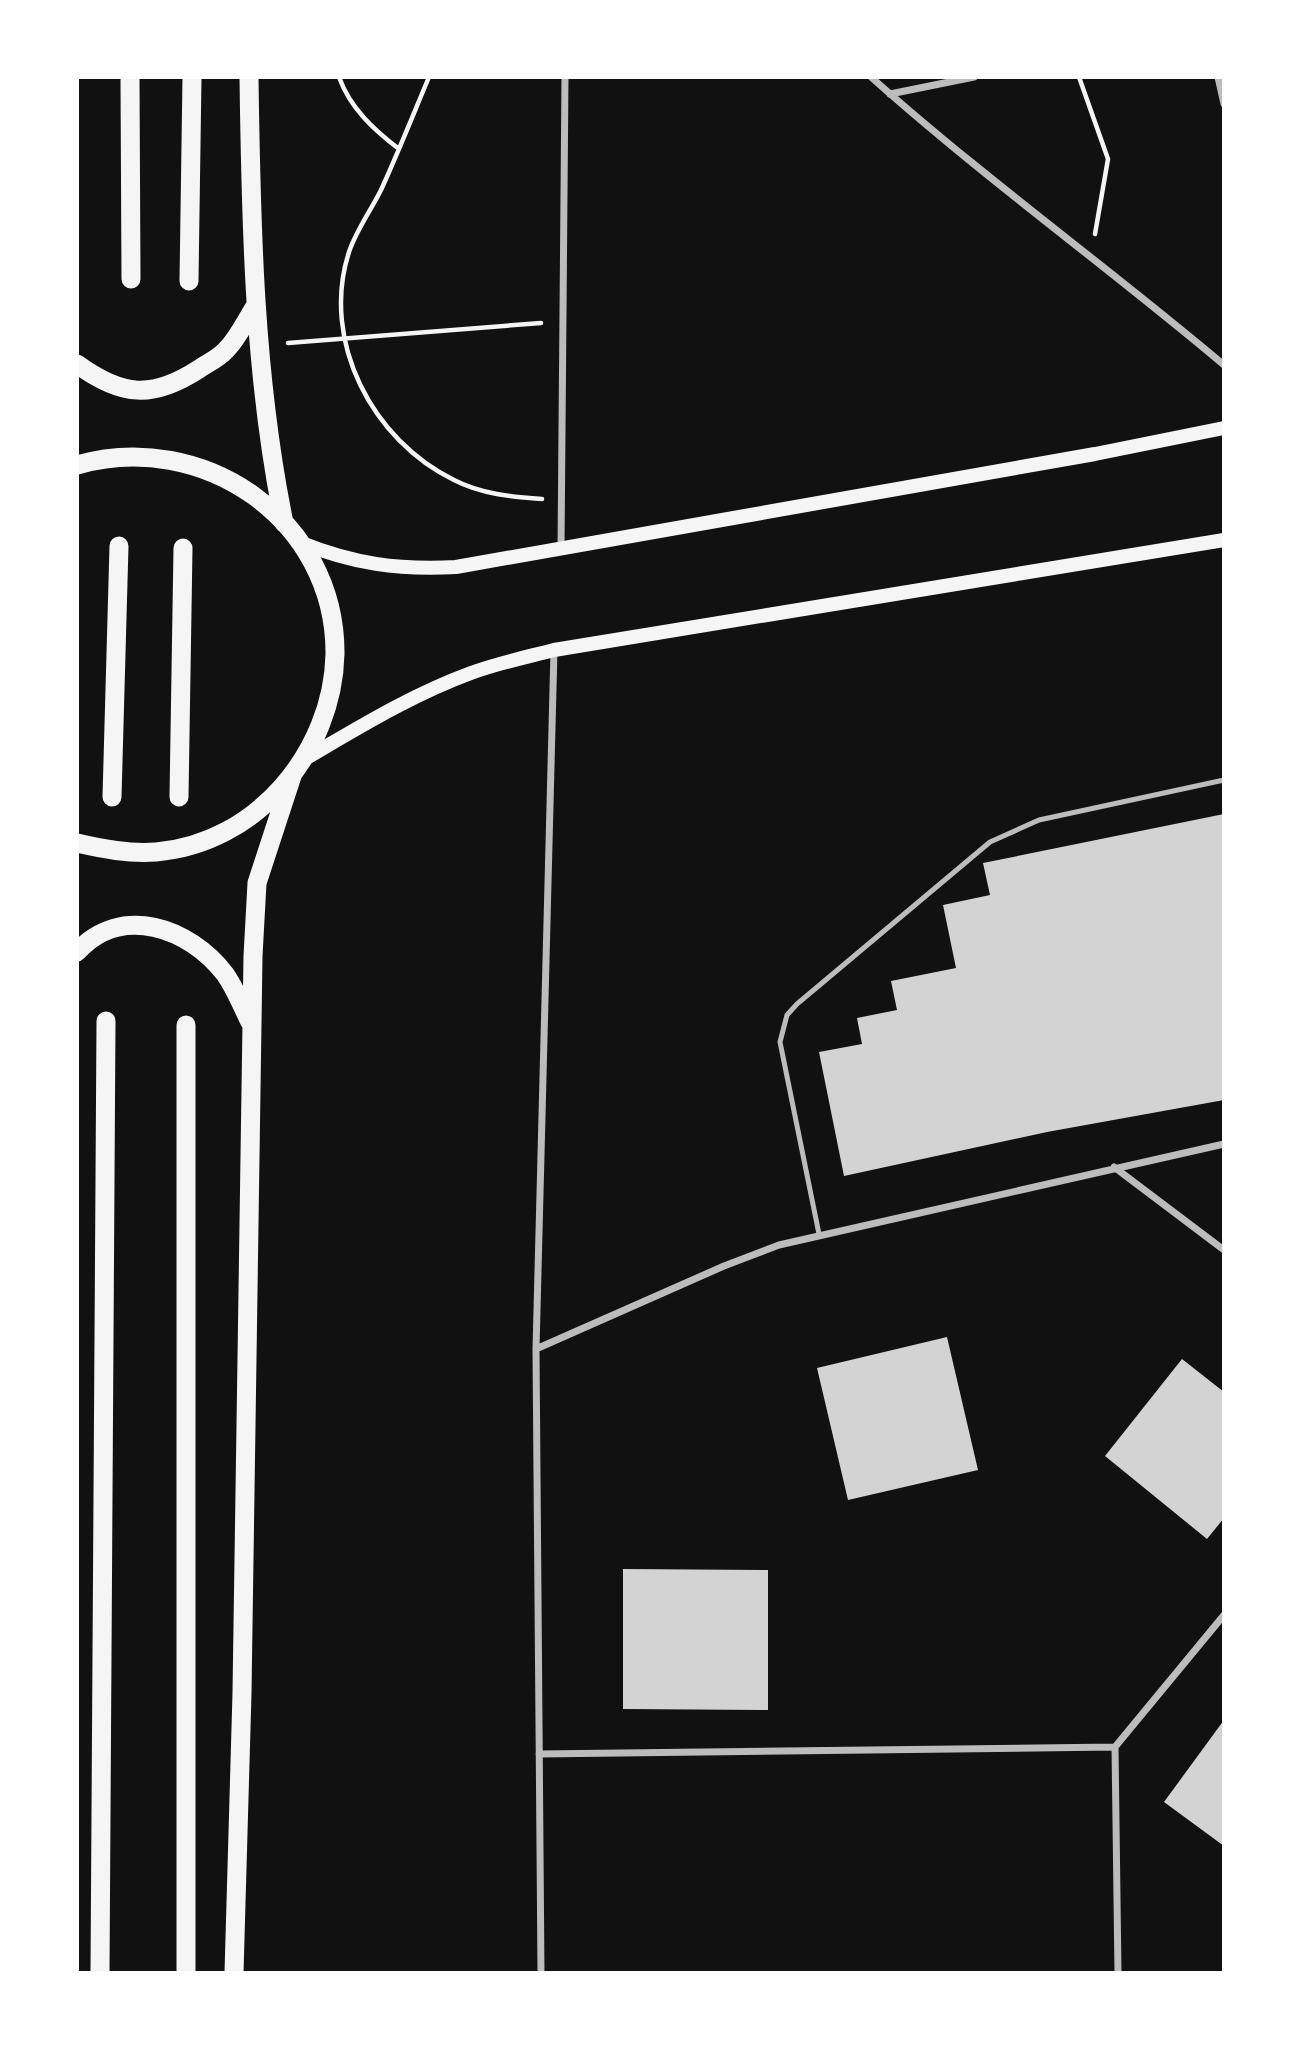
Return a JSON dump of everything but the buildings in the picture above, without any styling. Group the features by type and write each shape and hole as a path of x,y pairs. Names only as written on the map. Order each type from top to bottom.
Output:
{"highway":[{"path":"130,77 131,279"},
{"path":"189,281 192,77"},
{"path":"249,77 251,241 259,346 284,524"},
{"path":"77,364 111,385 139,392 158,389 179,382 226,351 256,306"},
{"path":"77,465 102,458 145,455 186,462 226,477 261,500 299,542 314,568 329,610 335,653 330,697 316,738 298,768 265,805 232,828 196,844 157,852 117,852 77,843"},
{"path":"112,797 119,546"},
{"path":"179,797 183,548"},
{"path":"234,1973 243,1665 252,1026 257,883 298,768"},
{"path":"77,952 102,933 124,926 144,924 176,933 204,951 226,976 252,1026"},
{"path":"100,1973 106,1021"},
{"path":"186,1025 186,1973"}],"main road":[{"path":"299,542 342,559 413,569 456,567 1224,428"},
{"path":"298,768 393,707 472,672 554,649 1224,540"}],"street":[{"path":"561,550 565,77"},
{"path":"871,77 955,151 1091,256 1224,365"},
{"path":"890,94 974,77"},
{"path":"1218,77 1224,104"},
{"path":"541,1973 536,1349 554,649"},
{"path":"536,1349 724,1266 819,1234 1224,1144"},
{"path":"1115,1167 1224,1251"},
{"path":"1118,1973 1115,1747 1224,1615"},
{"path":"539,1754 1115,1747"}],"lane":[{"path":"819,1234 780,1042 787,1015 990,842 1005,833 1039,820 1224,780"}],"path":[{"path":"339,77 357,109 376,132 399,149"},
{"path":"429,77 399,149 349,252 344,284 346,337 354,370 365,397 401,445 427,465 455,481 486,492 561,500"},
{"path":"1079,77 1108,159 1091,256"},
{"path":"259,346 346,337 563,322"}]}
